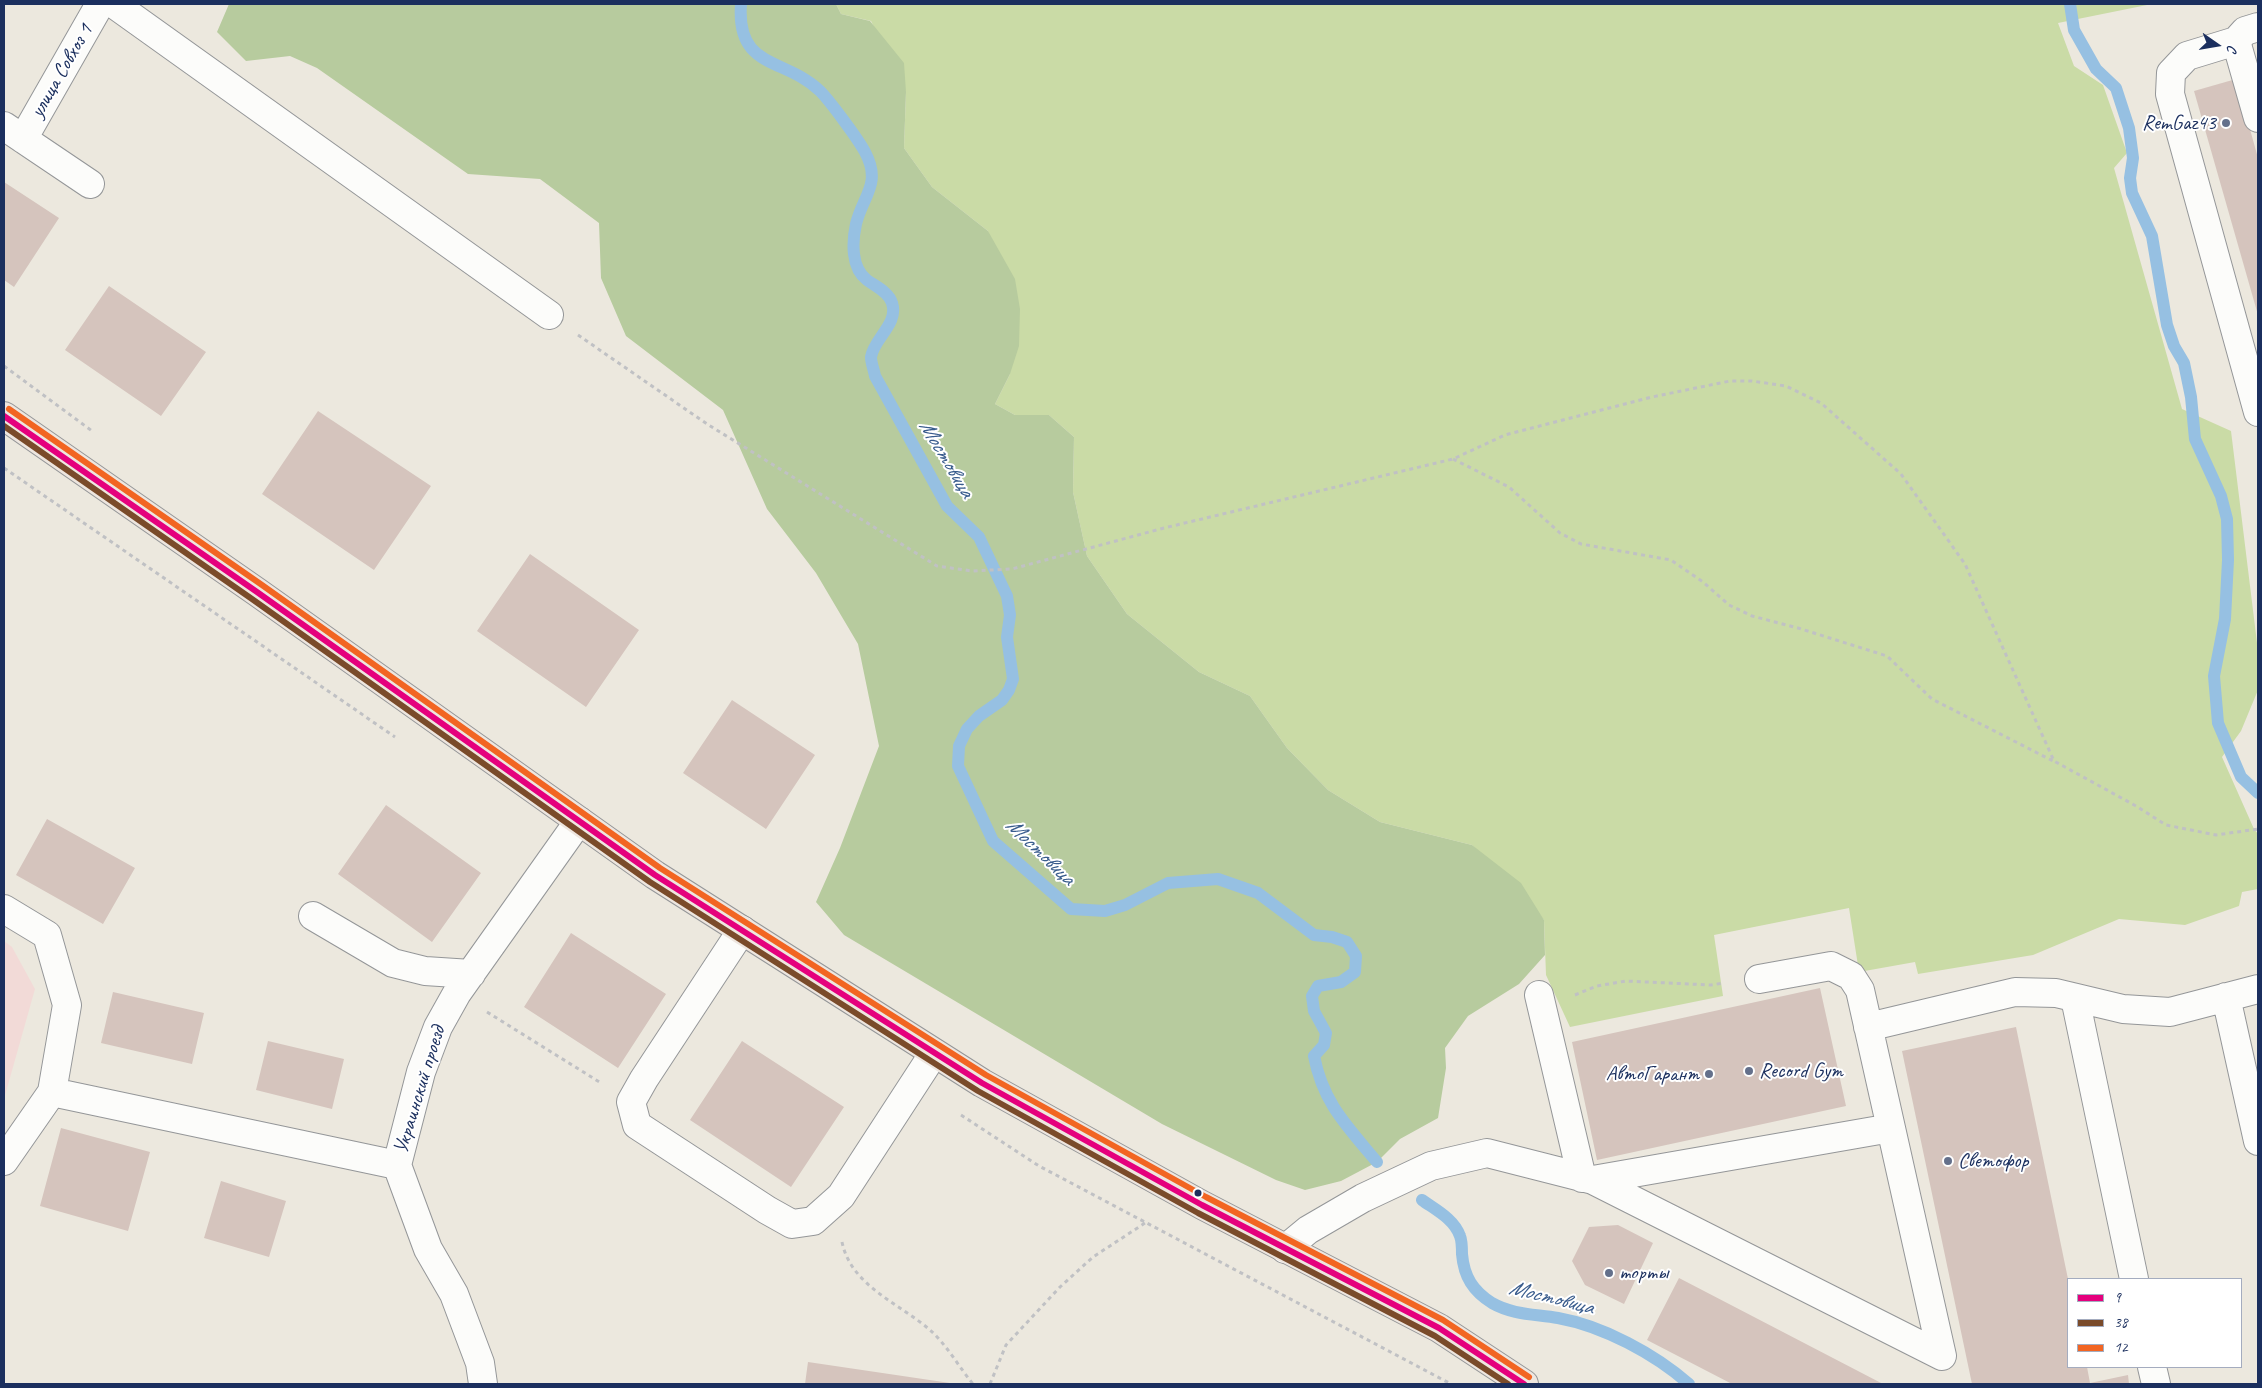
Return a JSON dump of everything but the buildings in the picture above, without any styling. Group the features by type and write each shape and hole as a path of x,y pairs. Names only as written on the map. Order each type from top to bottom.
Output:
{"main road":[{"path":"4,416 257,592 654,875 982,1083 1193,1201 1439,1328 1524,1384"}],"street":[{"name":"улица Совхоз 1","path":"14,132 100,4"},
{"path":"114,4 549,315"},
{"path":"2258,118 2247,34 2187,56 2171,73 2170,94 2258,412"},
{"path":"14,132 90,184"},
{"name":"Украинский проезд","path":"484,1384 480,1364 454,1294 428,1249 397,1165 421,1072 438,1027 464,984 579,821"},
{"path":"4,909 47,935 67,1005 52,1092 4,1161"},
{"path":"312,916 393,963 464,984"},
{"path":"742,930 649,1071 631,1102 637,1125 767,1210 792,1224 813,1221 841,1196 934,1053"},
{"path":"1286,1249 1308,1230 1363,1198 1431,1166 1488,1153 1588,1179 1942,1356 1860,990 1851,976 1831,966 1759,979"},
{"path":"1868,1027 2014,992 2056,993 2123,1009 2170,1012 2258,989"},
{"path":"2226,997 2258,1141"},
{"path":"2075,998 2134,1278"},
{"path":"1540,1001 1588,1179"},
{"path":"52,1092 397,1165"},
{"path":"1588,1179 1891,1128"},
{"path":"2152,1368 2156,1384"}],"path":[{"path":"549,315 708,424 937,566 972,571 1012,569 1173,526 1453,459 1505,435 1652,397 1730,381 1752,381 1786,386 1821,403 1901,474 1965,564 2054,761"},
{"path":"4,366 100,437"},
{"path":"1453,459 1509,487 1560,533 1580,544 1671,560 1703,582 1729,605 1752,616 1798,628 1887,656 1932,699 2054,761 2136,806 2166,825 2216,835 2258,829"},
{"path":"1540,1001 1597,986 1626,981 1711,985 1759,979"},
{"path":"464,984 631,1102"},
{"path":"834,1202 844,1249 862,1279 897,1308 930,1330 973,1384"},
{"path":"990,1384 1006,1345 1060,1287 1093,1257 1146,1223"}],"shaded area":[{"path":"4,941 12,947 35,989 4,1099"}],"green space":[{"path":"229,4 836,4 841,14 870,21 904,63 906,92 904,148 932,187 988,231 1015,279 1020,309 1019,346 1010,374 995,404 1015,415 1049,415 1074,437 1073,492 1087,556 1127,614 1199,672 1250,696 1287,748 1328,790 1380,822 1472,845 1521,883 1544,920 1545,955 1519,984 1468,1016 1445,1048 1446,1068 1438,1118 1400,1139 1377,1162 1341,1181 1305,1190 1276,1180 1162,1124 844,935 816,902 840,848 879,746 858,644 816,573 767,509 723,410 626,336 601,278 599,223 540,179 468,174 317,68 290,56 246,61 217,32"},
{"path":"836,4 2152,4 2058,23 2074,66 2103,85 2127,153 2114,168 2182,409 2231,431 2258,651 2258,690 2241,731 2222,757 2254,829 2258,834 2258,889 2242,892 2239,906 2185,925 2119,919 2033,955 1918,974 1915,962 1859,972 1849,908 1714,935 1723,996 1570,1027 1546,975 1544,920 1472,845 1380,822 1328,790 1287,748 1250,696 1199,672 1127,614 1087,556 1073,492 1074,437 1049,415 1015,415 995,404 1010,374 988,231 932,187 904,148 906,92 871,21 841,14"}],"waterway":[{"name":"Мостовица","path":"741,4 742,25 746,41 755,52 766,60 806,80 820,91 844,120 870,163 872,173 870,189 856,224 854,239 855,262 862,275 888,296 892,303 893,311 892,318 873,350 871,357 875,376 947,506 979,537 1007,596 1010,615 1007,637 1013,679 1009,690 1002,700 979,716 967,729 959,746 958,766 993,841 1071,909 1105,911 1125,905 1168,883 1218,879 1258,893 1314,935 1332,937 1347,942 1356,956 1355,972 1341,982 1318,986 1312,996 1314,1011 1326,1033 1324,1045 1314,1056 1318,1073 1330,1101 1346,1125 1377,1162"},
{"path":"2070,4 2074,30 2096,69 2116,88 2129,128 2133,158 2130,178 2132,193 2152,236 2167,325 2174,346 2184,363 2191,397 2195,439 2221,496 2227,519 2228,560 2225,619 2214,676 2218,723 2241,777 2258,793"},
{"name":"Мостовица","path":"1422,1200 1444,1215 1454,1225 1460,1236 1463,1262 1467,1276 1480,1294 1492,1303 1516,1312 1558,1318 1593,1327 1628,1343 1661,1362 1689,1384"}],"transit line":[{"name":"12","path":"9,409 262,585 660,868 986,1075 1206,1197 1443,1320 1529,1377"},
{"name":"9","path":"4,416 257,592 655,875 982,1083 1202,1205 1439,1328 1524,1384"},
{"name":"38","path":"4,426 252,599 650,882 978,1091 1198,1213 1435,1336 1508,1384"}],"place":[{"name":"RemGaz43","path":"2226,123"},
{"name":"Record Gym","path":"1749,1071"},
{"name":"АвтоГарант","path":"1709,1074"},
{"name":"Светофор","path":"1948,1161"},
{"name":"торты","path":"1609,1273"}]}
